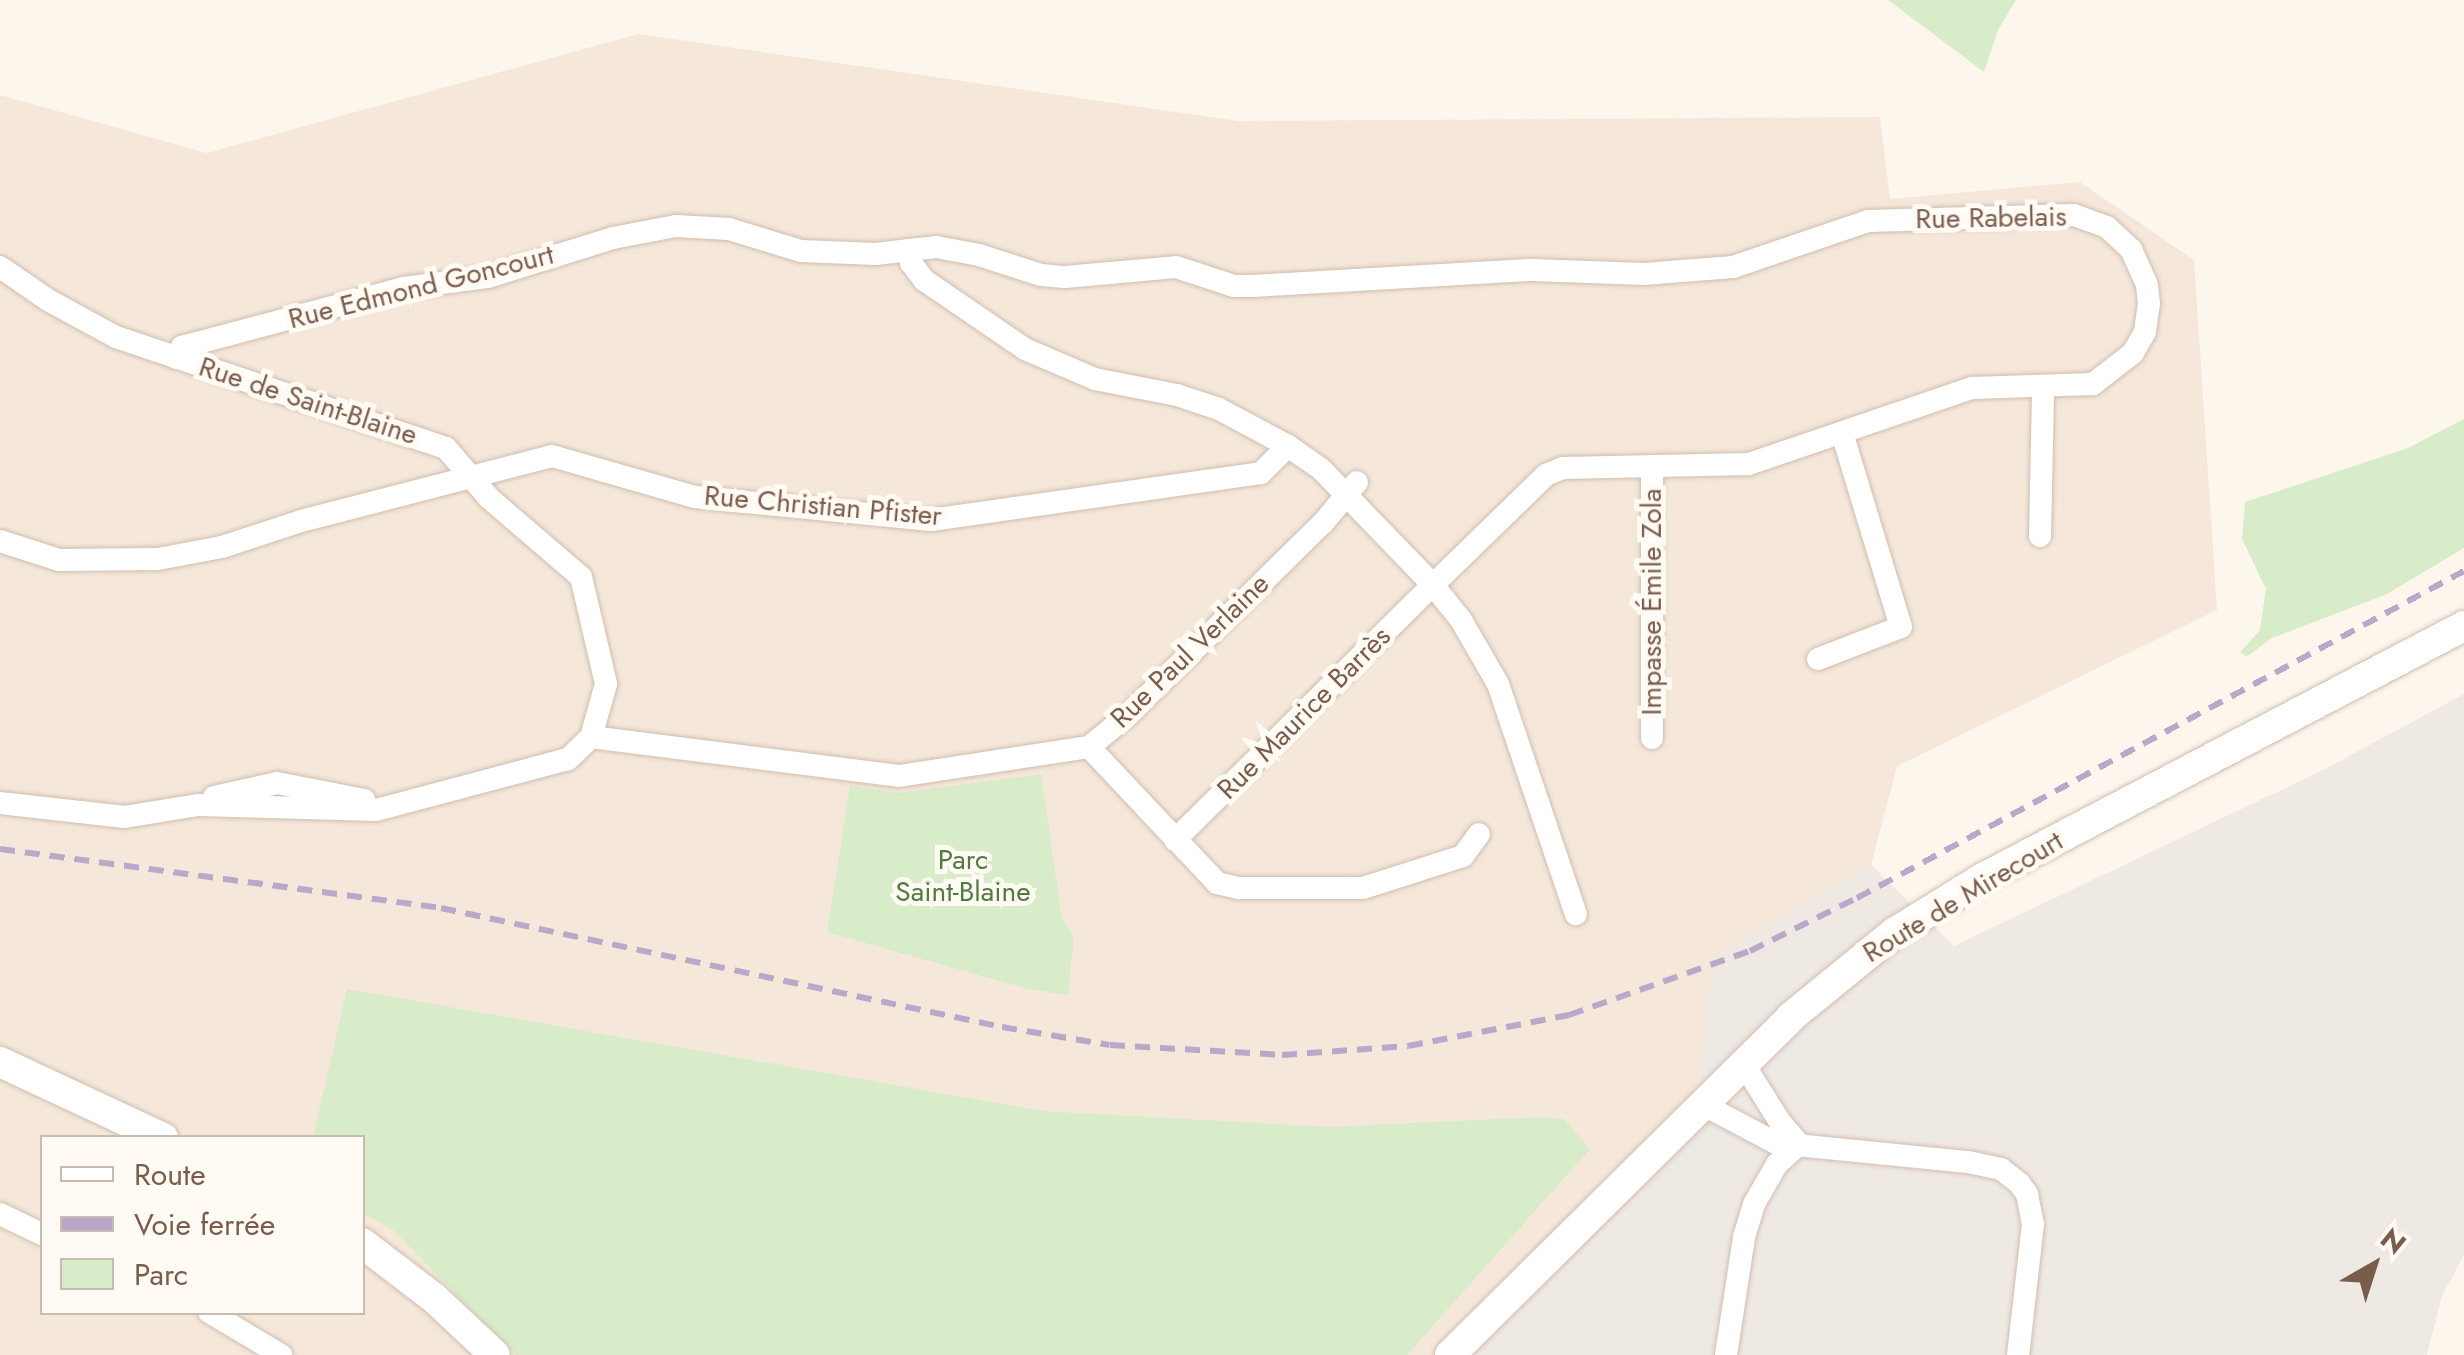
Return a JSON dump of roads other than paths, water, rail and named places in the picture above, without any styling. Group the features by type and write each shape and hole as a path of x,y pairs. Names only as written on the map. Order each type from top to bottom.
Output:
{"main road":[{"name":"Route de Mirecourt","path":"1450,1355 1743,1063 1844,969 1983,878 2464,626"},
{"path":"0,1062 157,1135"},
{"path":"365,1245 434,1298 495,1355"}],"street":[{"name":"Rue Rabelais","path":"909,250 955,249 1053,276 1176,268 1234,286 1252,286 1533,270 1644,274 1733,267 1868,221 2074,215 2092,219 2119,236 2141,267 2149,303 2145,332 2132,353 2109,376 2078,387 1972,388 1750,464 1581,466 1546,476 1433,585"},
{"name":"Rue Edmond Goncourt","path":"176,358 182,347 404,288 488,277 613,238 676,226 729,229 802,251 909,250"},
{"path":"909,250 912,263 924,280 1025,349 1095,379 1178,395 1219,409 1288,446 1352,488 1433,585 1473,639 1498,684 1576,914"},
{"name":"Rue de Saint-Blaine","path":"0,266 82,320 176,358 433,441 452,452 489,498 584,582 606,684 592,736"},
{"path":"2040,536 2043,388"},
{"path":"1818,659 1901,627 1842,433"},
{"name":"Rue Christian Pfister","path":"0,542 59,560 158,559 222,546 300,521 552,456 696,497 931,520 1261,473 1288,446"},
{"name":"Impasse Émile Zola","path":"1652,466 1652,738"},
{"name":"Rue Paul Verlaine","path":"592,736 899,776 1089,748 1129,714 1352,488"},
{"name":"Rue Maurice Barrès","path":"1175,840 1433,585"},
{"path":"0,803 125,817 198,804 376,810 554,766 582,748 592,736"},
{"path":"1089,748 1217,883 1238,888 1363,888 1463,856 1479,834"},
{"path":"1743,1063 1780,1122 1799,1144"},
{"path":"1702,1104 1758,1136 1968,1162 2001,1169 2019,1183 2027,1194 2033,1224 2018,1355"},
{"path":"1726,1355 1744,1237 1754,1204 1777,1164 1799,1144"},
{"path":"0,1214 40,1233"},
{"path":"213,1315 281,1355"}],"railway":[{"path":"0,849 441,908 1002,1027 1110,1045 1282,1055 1408,1046 1569,1015 1750,951 1857,898 2464,571"}],"park label":[{"name":"Parc Saint-Blaine","path":"963,876"}]}
